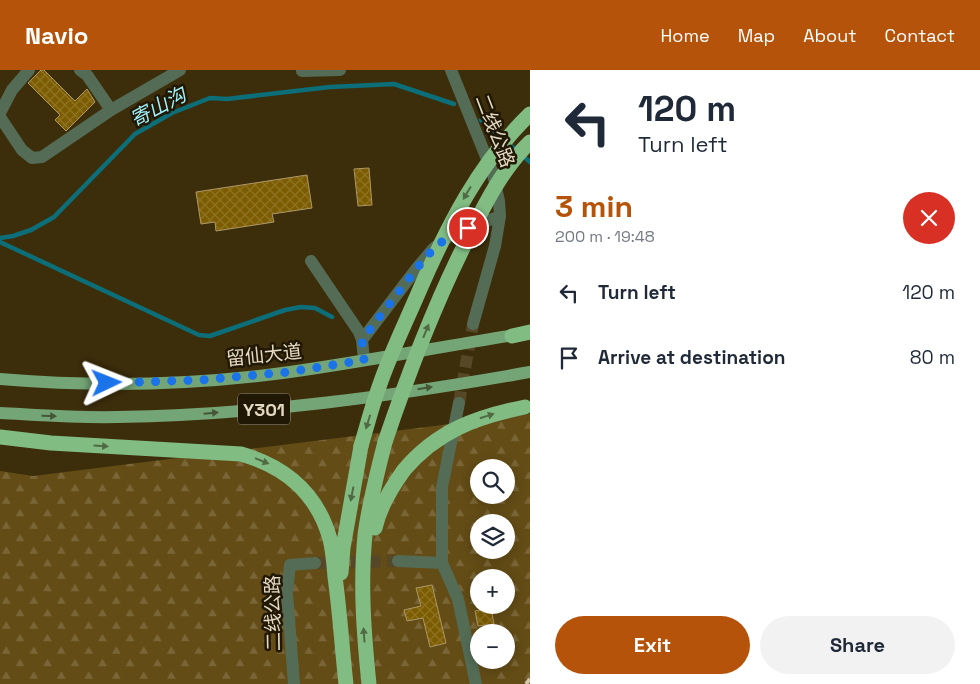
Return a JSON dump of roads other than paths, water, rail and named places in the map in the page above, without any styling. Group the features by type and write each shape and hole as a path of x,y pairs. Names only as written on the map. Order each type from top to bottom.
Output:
{"highway":[{"path":"339,602 343,548 361,446 382,379 446,233 463,200 493,154 513,130 530,114"},
{"path":"369,684 364,633 363,578 366,534 375,481 385,442 407,376 433,312 457,261 496,186 513,161 530,142"},
{"path":"512,336 530,332"},
{"path":"363,578 377,518 389,492 417,454 456,428 474,420 528,407"},
{"path":"0,437 51,443 241,454 262,460 282,471 312,499 324,520 330,541 339,602 346,684"}],"main road":[{"name":"留仙大道","path":"0,379 107,383 201,380 289,372 512,336"},
{"name":"Y301","path":"0,413 116,417 203,414 286,407 528,372"}],"street":[{"path":"0,113 12,90 29,70"},
{"path":"80,70 87,75 111,110"},
{"path":"0,117 22,150 32,158 42,157 111,110 180,70"},
{"path":"302,71 340,70"},
{"name":"二线公路","path":"449,70 493,174 499,201 500,216 495,246 473,324"},
{"path":"362,340 434,248 451,235 500,216"},
{"path":"311,261 358,332 362,340 364,360"},
{"path":"458,403 442,487 442,563 458,599 476,684"},
{"path":"398,561 442,563"},
{"name":"二线公路","path":"294,684 287,593 290,565 315,563"}],"waterway":[{"name":"寄山沟","path":"0,238 31,230 54,217 135,134 172,113 210,98 227,99 330,87 394,84 454,104"},
{"name":"寄山沟","path":"481,120 530,162"},
{"name":"寄山沟","path":"0,242 199,335 210,336 285,310 301,307 315,308 332,317"}],"tunnel":[{"path":"459,403 473,324"},
{"path":"315,563 398,561"}],"railway":[{"path":"526,684 530,679"}]}
